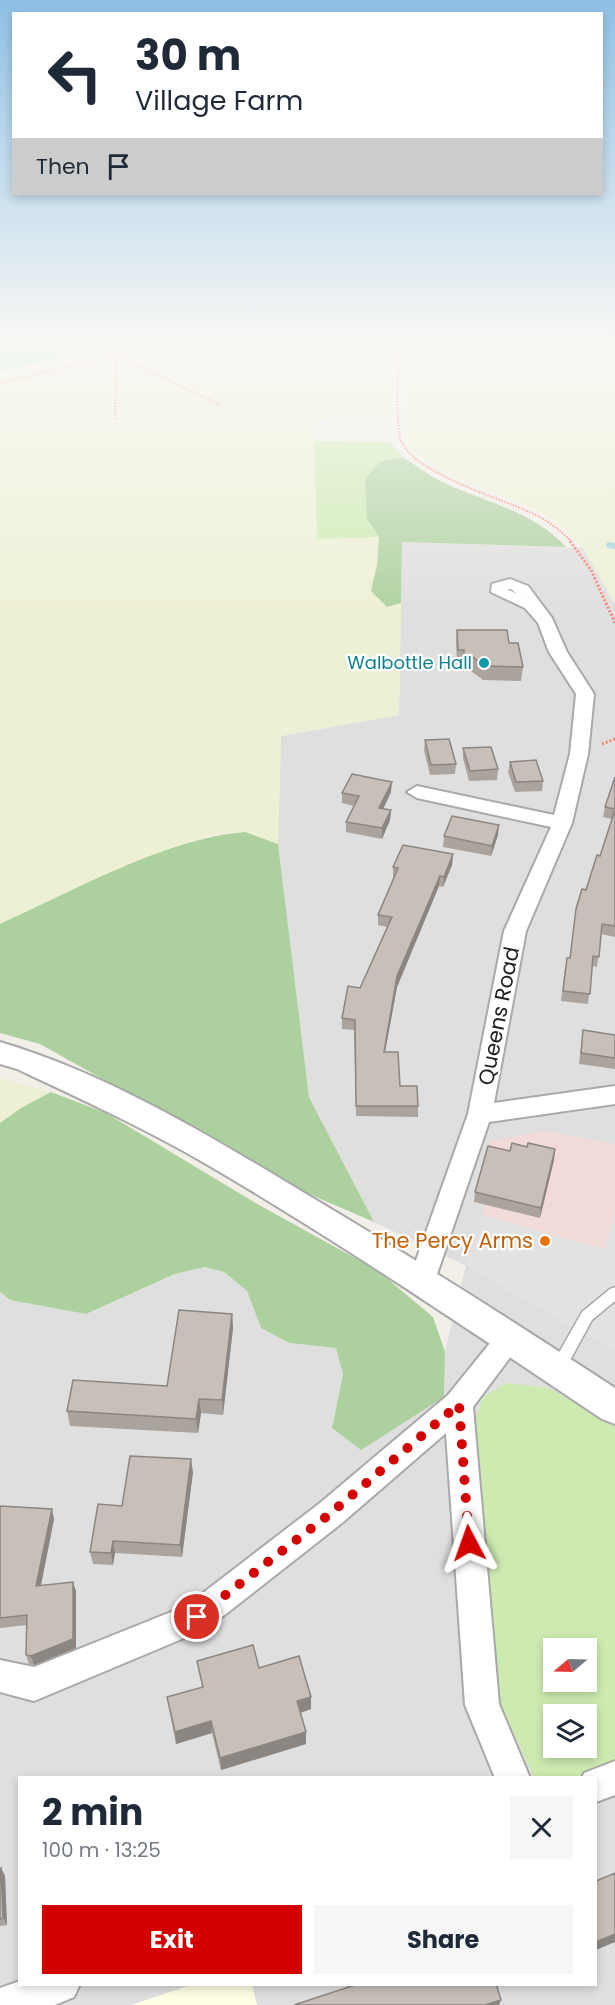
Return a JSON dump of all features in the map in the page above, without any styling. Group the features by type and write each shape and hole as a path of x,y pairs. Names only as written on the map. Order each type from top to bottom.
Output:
{"street":[{"name":"Queens Road","path":"422,1280 480,1114 515,931 561,823 579,754 585,694 558,652 546,622 531,605"},
{"path":"417,792 561,823"},
{"path":"0,1053 27,1061 121,1105 209,1151 422,1280 508,1340 615,1408"},
{"path":"480,1114 615,1095"},
{"path":"0,1676 34,1684 197,1617 331,1513 459,1404 508,1340"},
{"path":"459,1404 482,1705 512,1776"},
{"path":"597,1785 615,1778"},
{"path":"5,2005 55,1986"}],"lane":[{"path":"556,1371 587,1317 615,1293"}],"path":[{"path":"400,435 403,447 412,458 436,472 530,511 555,526 575,546 605,599 615,623"}],"shaded area":[{"path":"0,435 314,435 317,538 379,537 377,565 371,591 387,607 401,603 399,715 281,736 278,844 245,832 214,834 133,864 0,924"},
{"path":"408,435 615,435 615,604 583,548 565,528 539,511 450,474 409,448"},
{"path":"402,542 583,548 615,604 615,2005 0,2005 0,1292 10,1300 86,1314 176,1274 205,1267 224,1272 247,1291 261,1328 289,1343 336,1348 343,1374 332,1428 444,1397 445,1352 466,1266 374,1222 309,1097 278,844 281,736 399,715"},
{"path":"0,1078 51,1092 21,1108 0,1123"},
{"name":"The Percy Arms","path":"547,1131 615,1144 615,1351 466,1266 486,1206 474,1202 491,1141"},
{"path":"615,1207 615,1351 466,1266 483,1215 605,1249"},
{"path":"188,1986 252,1986 257,2005 131,2005"}],"green space":[{"path":"314,441 390,442 403,457 380,462 367,519 379,537 317,539"},
{"path":"403,457 438,480 524,516 553,535 566,547 402,542 401,603 387,607 371,591 377,565 379,537 367,519 365,479 380,462"},
{"path":"245,832 278,844 309,1097 374,1222 302,1191 40,1044 0,1033 0,924 152,855 215,836"},
{"path":"51,1092 106,1113 259,1205 377,1270 433,1317 445,1352 444,1397 361,1450 332,1428 343,1374 336,1348 289,1343 261,1328 247,1291 224,1272 205,1267 175,1274 86,1314 10,1300 0,1292 0,1123 21,1108"},
{"path":"506,1383 549,1388 615,1426 615,1765 585,1776 534,1776 496,1694 474,1422 483,1397"}],"building":[{"path":"457,630 507,630 509,643 518,643 523,667 484,666 473,657 464,657 464,650 458,650"},
{"path":"449,739 456,764 431,765 425,740"},
{"path":"491,747 498,769 470,771 463,748"},
{"path":"536,760 543,781 516,782 510,762"},
{"path":"352,774 392,782 379,808 391,810 382,828 346,822 359,796 342,793"},
{"path":"615,777 615,809 605,807"},
{"path":"615,810 615,926 602,924 599,957 593,956 590,994 563,991 576,909 582,889 586,890 597,855 600,856"},
{"path":"452,816 499,825 492,846 444,836"},
{"path":"403,845 453,854 444,877 440,876 397,976 384,1052 398,1052 400,1086 417,1086 418,1106 356,1106 355,1020 342,1018 348,986 360,988 392,917 378,915 398,868 393,867"},
{"path":"583,1030 615,1035 615,1058 581,1053"},
{"path":"512,1143 527,1147 528,1143 555,1149 541,1208 475,1192 488,1146 510,1151"},
{"path":"179,1310 232,1314 222,1400 199,1399 196,1419 67,1411 73,1380 167,1386"},
{"path":"130,1456 191,1459 180,1545 113,1541 111,1553 90,1552 98,1504 122,1506"},
{"path":"0,1506 52,1509 36,1586 73,1582 73,1639 31,1656 26,1655 27,1615 0,1618"},
{"path":"253,1645 259,1668 299,1656 311,1697 297,1701 306,1732 220,1758 211,1721 175,1732 167,1697 203,1687 197,1661"},
{"path":"0,1869 3,1918 0,1919"},
{"path":"615,1873 615,1934 597,1942 597,1881"},
{"path":"352,1986 497,1986 501,2000 485,2005 294,2005"}],"waterway":[{"path":"609,545 615,546"}],"place":[{"name":"Walbottle Hall","path":"484,663"},
{"name":"The Percy Arms","path":"545,1241"}],"route":[{"path":"197,1617 331,1513 459,1404 469,1543"}]}
